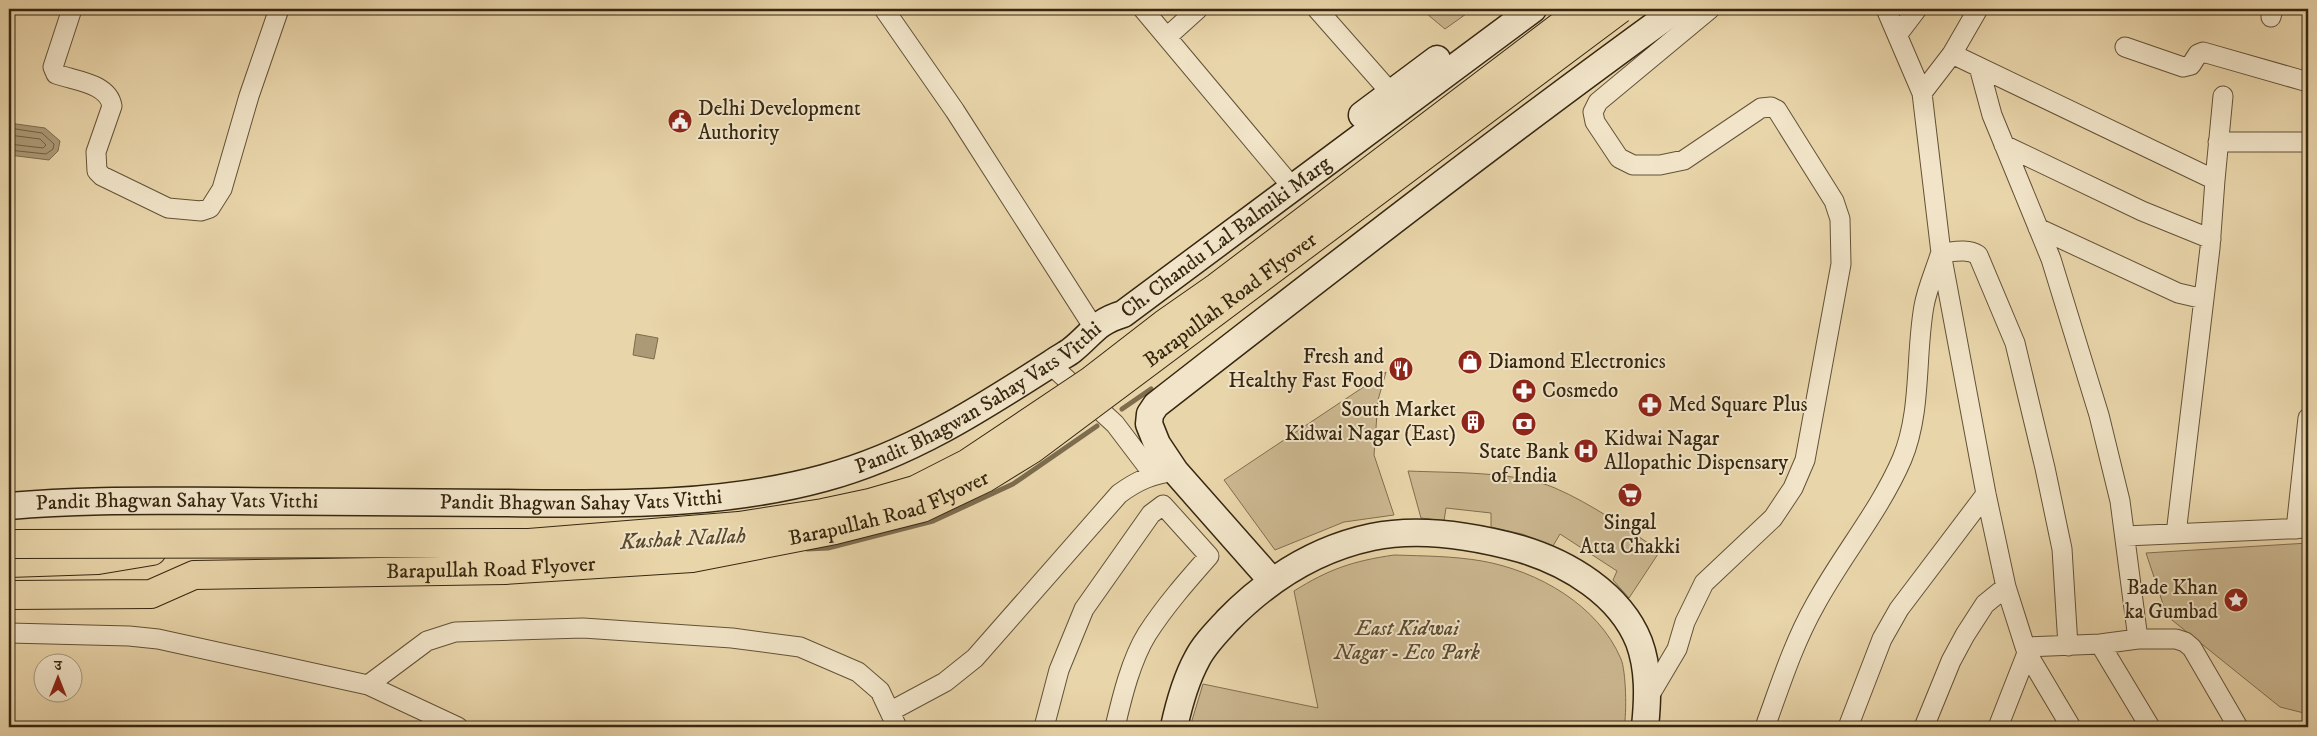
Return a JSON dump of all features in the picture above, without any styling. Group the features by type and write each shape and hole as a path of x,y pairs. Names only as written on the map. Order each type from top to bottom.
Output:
{"highway":[{"name":"Barapullah Road Flyover","path":"9,544 529,543 739,526 823,513 870,503 915,490 968,463 1090,382 1164,324 1217,288 1583,9"},
{"name":"Barapullah Road Flyover","path":"9,596 151,594 194,575 505,570 692,558 835,530 922,508 985,478 1032,449 1620,9"},
{"path":"9,563 98,560 200,543"}],"street":[{"path":"72,9 53,67 56,74 102,89 111,99 112,106 96,152 97,171 102,176 168,208 201,211 210,208 222,189 249,96 279,9"},
{"path":"884,9 1101,324"},
{"path":"1143,9 1288,182"},
{"path":"1167,37 1198,9"},
{"path":"1317,9 1391,93"},
{"name":"Ch. Chandu Lal Balmiki Marg","path":"1288,182 1391,93 1504,9"},
{"name":"Ch. Chandu Lal Balmiki Marg","path":"1101,324 1111,300 1288,182 1533,9"},
{"path":"1164,473 1149,424 1150,414 1156,405 1574,83 1677,9"},
{"path":"1648,698 1677,649 1685,622 1704,583 1773,518 1799,476 1806,460 1841,264 1840,219 1834,201 1778,110 1771,107 1761,108 1684,160 1660,165 1633,165 1625,163 1619,158 1595,122 1594,112 1598,102 1710,9"},
{"path":"1886,9 1922,93 1941,253 1986,494 2006,587 2026,650 2071,727"},
{"path":"1898,34 1917,9"},
{"path":"1922,93 1952,54 1978,9"},
{"path":"2124,47 2184,67 2191,65 2198,54 2203,52 2308,82"},
{"path":"1952,54 2215,180"},
{"path":"1979,67 1992,115 2051,259 2099,415 2116,484 2125,536 2138,640"},
{"path":"2176,534 2211,239 2222,96"},
{"path":"2218,142 2308,142"},
{"path":"2004,145 2142,211 2211,239"},
{"path":"2038,228 2178,293 2204,299"},
{"path":"1941,253 1972,251 1978,255 2015,343 2062,549 2068,646"},
{"path":"1765,727 1797,638 1832,576 1872,516 1904,452 1913,418 1924,305 1941,253"},
{"name":"Pandit Bhagwan Sahay Vats Vitthi","path":"9,506 97,501 584,504 659,502 741,494 824,478 865,465 910,446 964,419 1072,350 1101,324"},
{"path":"1050,364 1115,424 1272,581"},
{"path":"2125,536 2302,528 2308,418"},
{"path":"368,685 427,641 455,632 583,628 732,638 800,647 858,672 880,691 894,719 975,658 1119,494 1137,481 1164,473"},
{"path":"1848,727 1882,639 1899,609 1986,494"},
{"path":"1044,727 1059,670 1084,609 1152,514 1163,505 1209,556 1179,590 1146,635 1124,690 1115,727"},
{"path":"1174,727 1184,686 1197,658 1232,617 1272,581 1318,554 1373,537 1403,534 1457,535 1534,553 1562,565 1594,585 1623,615 1638,640 1646,665 1648,698 1645,727"},
{"path":"1924,727 1951,661 1964,635 1985,604 2006,587"},
{"path":"9,633 129,636 158,639 368,685 458,727"},
{"path":"2026,650 2138,640 2176,639 2185,642 2192,648 2238,727"},
{"path":"2100,644 2150,727"},
{"path":"1998,727 2026,650"}],"green space":[{"path":"1421,9 1473,9 1445,29"},
{"path":"1386,372 1378,400 1374,455 1394,515 1344,522 1275,550 1224,480"},
{"path":"1408,471 1483,474 1539,482 1582,501 1660,551 1629,598 1613,580 1617,571 1560,534 1553,546 1522,534 1491,527 1491,513 1446,508 1444,521 1421,518"},
{"path":"2308,543 2308,714 2280,707 2167,616 2146,553"},
{"name":"East Kidwai Nagar - Eco Park","path":"1394,555 1449,557 1503,566 1545,582 1582,607 1611,640 1621,659 1626,692 1624,727 1190,727 1203,684 1318,708 1294,591 1342,567"}],"water":[{"path":"9,123 45,128 60,141 58,151 49,160 9,155"},
{"path":"636,334 658,338 654,359 633,355"}],"waterway":[{"name":"Kushak Nallah","path":"1122,409 1151,389"},
{"name":"Kushak Nallah","path":"807,549 828,548 933,521 1013,484 1097,426"}],"place":[{"name":"Delhi Development Authority","path":"680,121"},
{"name":"Diamond Electronics","path":"1470,362"},
{"name":"Fresh and Healthy Fast Food","path":"1401,369"},
{"name":"Cosmedo","path":"1524,391"},
{"name":"Med Square Plus","path":"1650,405"},
{"name":"South Market Kidwai Nagar (East)","path":"1473,422"},
{"name":"State Bank of India","path":"1524,424"},
{"name":"Kidwai Nagar Allopathic Dispensary","path":"1586,451"},
{"name":"Singal Atta Chakki","path":"1630,495"},
{"name":"Bade Khan ka Gumbad","path":"2236,600"}]}
